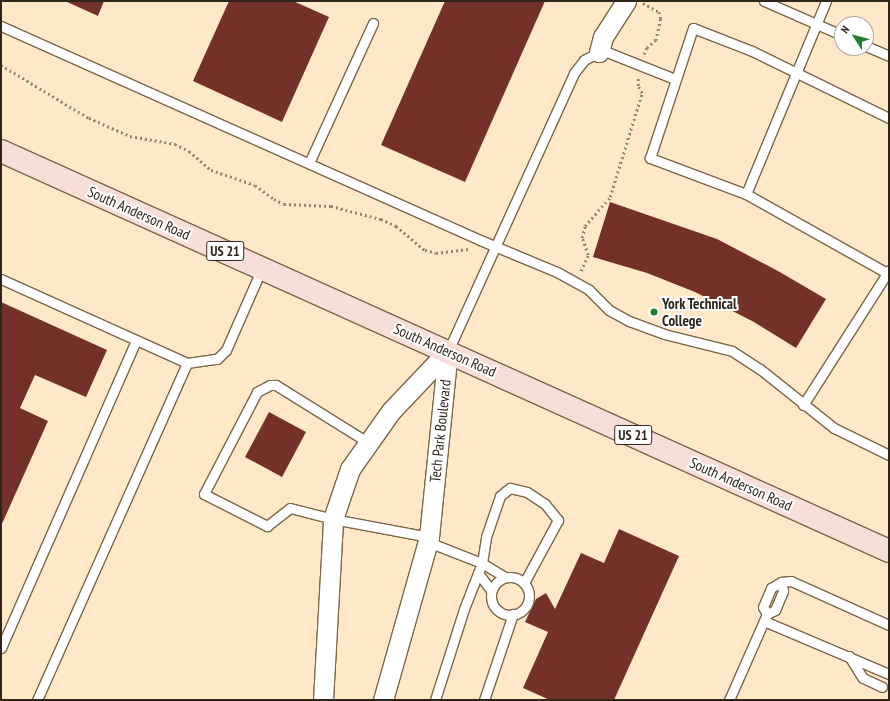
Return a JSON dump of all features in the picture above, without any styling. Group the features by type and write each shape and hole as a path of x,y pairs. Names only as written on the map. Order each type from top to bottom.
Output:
{"main road":[{"name":"South Anderson Road","path":"1,151 448,351 889,551"}],"street":[{"path":"599,52 603,37 626,1"},
{"name":"Tech Park Boulevard","path":"323,700 334,519 350,469 391,411 448,351"},
{"name":"Tech Park Boulevard","path":"383,700 428,540 448,351"}],"lane":[{"path":"764,1 834,32"},
{"path":"746,194 826,1"},
{"path":"309,163 373,23"},
{"path":"1,26 495,246 557,272 588,290 609,310 629,321 664,334 732,351 760,369 803,405 834,428 889,456"},
{"path":"803,405 888,271 746,194 650,158 693,28 723,38 889,118"},
{"path":"874,49 889,56"},
{"path":"448,351 574,73 584,60 599,52 618,55 675,79"},
{"path":"1,279 187,363 217,359 226,350 262,268"},
{"path":"1,648 136,340"},
{"path":"37,700 187,363"},
{"path":"368,443 276,385 270,385 257,392 204,494 267,526 290,508 428,540 482,563 504,577 517,578 524,583 528,592 526,604 513,614 484,700"},
{"path":"435,700 482,563 486,536 500,496 510,488 527,492 545,504 558,520 524,583"},
{"path":"478,573 491,590"},
{"path":"504,577 498,580 491,590 491,597 496,608 501,612 513,614"},
{"path":"729,700 765,618 763,607 772,588 782,582 791,581 889,625"},
{"path":"765,618 889,674"},
{"path":"849,656 863,678 882,687"}],"path":[{"path":"640,1 659,12 661,19 656,40 647,48 644,55"},
{"path":"1,66 89,118 130,136 176,144 189,151 211,170 254,184 284,204 331,206 355,214 367,214 396,226 424,250 436,253 470,248"},
{"path":"581,271 588,255 582,238 585,226 610,197 642,93 638,86 638,74"}],"building":[{"path":"65,1 104,1 98,16"},
{"path":"229,1 293,1 329,17 282,122 193,81"},
{"path":"445,1 545,1 465,182 381,145"},
{"path":"610,202 717,239 778,271 826,299 796,348 754,322 695,292 647,273 593,257"},
{"path":"1,302 107,350 86,397 35,375 20,408 48,421 1,526"},
{"path":"269,412 306,432 282,477 245,457"},
{"path":"619,529 679,556 614,700 550,700 523,688 548,632 525,622 536,599 546,593 555,609 581,553 604,563"}],"place":[{"name":"York Technical College","path":"654,312"}]}
